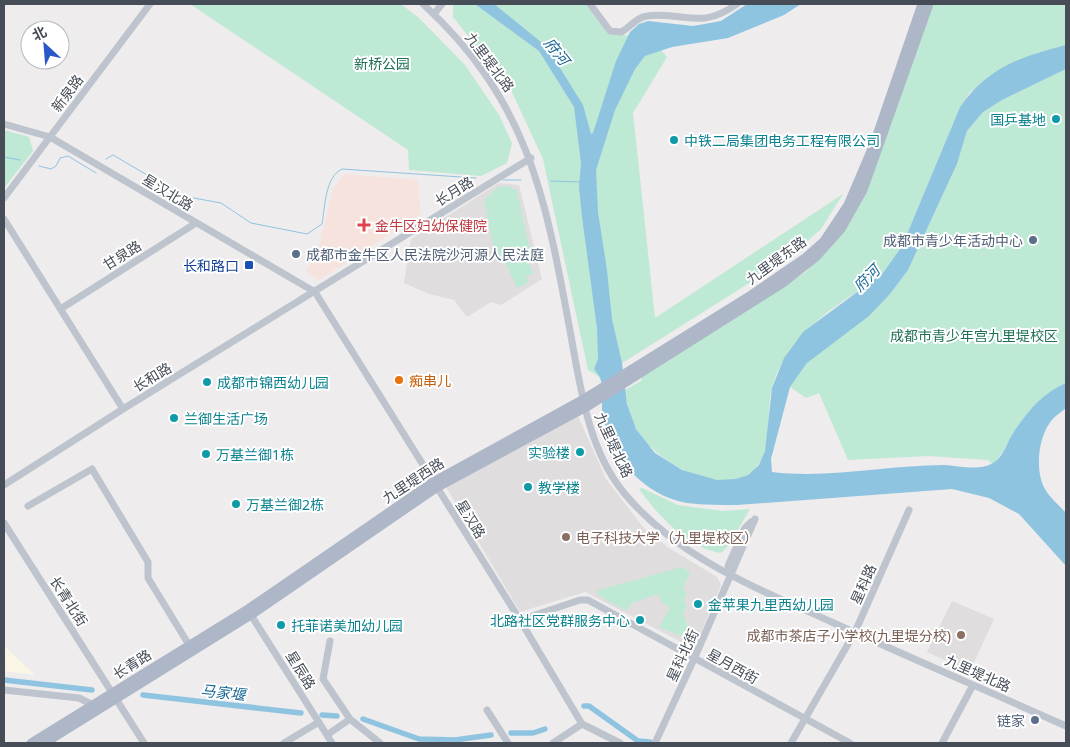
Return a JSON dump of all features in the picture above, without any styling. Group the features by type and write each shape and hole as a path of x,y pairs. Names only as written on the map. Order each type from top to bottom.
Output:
{"main road":[{"name":"九里堤东路","path":"601,387 782,275 824,241 848,205 874,144 922,4"},
{"path":"583,404 602,398 783,283 816,257 841,230 866,182 929,4"},
{"name":"九里堤西路","path":"250,612 435,485 583,404 601,387"},
{"path":"45,743 114,696 250,612"},
{"name":"长青路","path":"31,743 93,705 114,696 189,645 250,612"}],"street":[{"name":"新泉路","path":"4,198 150,4"},
{"name":"九里堤北路","path":"423,4 434,14 493,83 514,118 531,158 543,199 560,272 583,404 602,456 622,490 646,517 672,540 699,558 731,575 1066,726"},
{"path":"434,14 442,4"},
{"path":"590,4 607,28 621,32 646,16 702,19 718,16 737,4"},
{"name":"星汉北路","path":"4,124 50,137 315,292"},
{"name":"长月路","path":"315,292 531,158"},
{"path":"4,219 62,308 123,409"},
{"name":"甘泉路","path":"62,308 196,224"},
{"name":"长和路","path":"4,485 123,409 315,292"},
{"name":"星汉路","path":"315,292 520,620 582,724"},
{"path":"28,506 92,469 148,562 148,578 189,645"},
{"name":"星科路","path":"792,743 855,632 909,510"},
{"name":"星科北街","path":"655,743 694,660 755,520 745,528 728,566 731,575"},
{"name":"长青北街","path":"4,523 144,743"},
{"name":"星月西街","path":"520,620 580,600 588,600 694,660 850,743"},
{"name":"星辰路","path":"250,612 332,743"},
{"path":"330,640 323,679 350,720 380,743"},
{"path":"942,743 973,685"},
{"path":"4,690 79,698 93,705"},
{"path":"487,710 506,742"},
{"path":"327,735 350,720"},
{"path":"284,743 319,722"},
{"path":"553,743 582,724 620,743"}],"shaded area":[{"name":"金牛区妇幼保健院","path":"345,174 418,180 421,214 319,280 306,271 319,246 333,188"},
{"path":"499,183 519,185 542,279 501,305 491,302 467,317 454,300 429,294 404,283 411,239"},
{"name":"电子科技大学（九里堤校区）","path":"578,416 606,479 643,527 669,548 717,577 721,585 698,640 687,645 585,592 520,612 445,485"},
{"name":"成都市茶店子小学校(九里堤分校)","path":"952,601 994,619 970,671 927,652"},
{"path":"4,646 35,675 4,671"}],"green space":[{"name":"新桥公园","path":"190,4 401,4 420,19 465,65 499,115 512,143 507,163 481,176 409,170 408,150"},
{"path":"453,4 586,4 607,33 651,38 667,57 633,113 655,318 843,194 821,229 786,260 600,377 588,370 543,159 512,92 453,17"},
{"path":"932,4 1066,4 1066,45 1037,53 970,92 960,107 902,246 883,273 817,321 790,350 772,388 767,439 758,465 745,476 729,481 711,480 675,466 646,442 637,430 629,411 625,390 641,381 642,375 806,272 848,225 867,191"},
{"name":"成都市青少年宫九里堤校区","path":"1066,69 1066,383 1057,387 1035,405 1022,420 1001,455 992,464 988,460 928,456 848,460 819,393 806,398 790,387 807,363 890,294 908,270 957,164 967,131 983,112 1002,100"},
{"path":"4,130 29,137 33,151 4,188"},
{"path":"508,186 517,191 531,255 526,257 533,273 526,276 529,282 517,288 505,262 494,248 484,201 496,188"},
{"path":"642,488 678,505 722,511 750,509 729,545 721,553 708,550 696,544 674,529 639,489"},
{"path":"682,567 690,573 683,588 687,593 683,601 687,605 683,614 689,630 685,637 659,627 670,608 661,601 658,594 632,603 626,611 600,596 596,591"}],"water":[{"path":"475,4 494,4 547,47 583,105 591,134 593,133 616,61 630,32 639,24 648,21 693,26 721,21 747,4 801,4 784,15 728,38 672,47 645,56 635,69 615,110 596,170 598,212 612,319 622,363 627,404 636,429 655,453 682,470 717,480 736,479 748,475 759,465 765,451 772,388 784,358 803,332 883,273 902,246 960,107 982,82 1007,65 1020,59 1066,45 1066,69 1002,100 983,112 967,131 957,164 908,270 890,294 869,316 807,363 790,387 771,459 772,472 794,474 837,473 944,465 982,467 993,463 999,458 1017,427 1035,404 1050,392 1066,383 1066,408 1052,419 1045,431 1040,447 1039,465 1045,489 1066,513 1066,566 1019,514 989,498 952,489 737,505 706,505 671,499 657,492 632,473 622,461 608,432 602,412 600,377 594,369 598,359 597,328 582,217 579,187 581,163 574,107 539,51"}],"waterway":[{"path":"106,159 113,155 183,196 221,203 251,223 307,234 322,224 329,185 336,173 342,169 476,178"},
{"path":"39,166 51,169 56,166 60,158 68,156 96,173"},
{"path":"4,157 20,160"},
{"path":"503,180 521,180"},
{"path":"551,181 580,182"},
{"name":"马家堰","path":"4,680 92,690"},
{"name":"马家堰","path":"143,695 301,713"},
{"name":"马家堰","path":"584,706 589,706 638,741 650,742"},
{"name":"马家堰","path":"322,715 337,716"},
{"name":"马家堰","path":"363,719 419,739 455,740 491,735"},
{"name":"马家堰","path":"511,733 533,733 545,729"}],"place":[{"name":"国乒基地","path":"1056,119"},
{"name":"中铁二局集团电务工程有限公司","path":"674,140"},
{"name":"金牛区妇幼保健院","path":"364,225"},
{"name":"成都市青少年活动中心","path":"1033,240"},
{"name":"成都市金牛区人民法院沙河源人民法庭","path":"296,254"},
{"name":"长和路口","path":"249,265"},
{"name":"痴串儿","path":"399,380"},
{"name":"成都市锦西幼儿园","path":"207,382"},
{"name":"兰御生活广场","path":"174,418"},
{"name":"实验楼","path":"580,452"},
{"name":"万基兰御1栋","path":"206,454"},
{"name":"教学楼","path":"528,487"},
{"name":"万基兰御2栋","path":"236,504"},
{"name":"电子科技大学（九里堤校区）","path":"566,537"},
{"name":"金苹果九里西幼儿园","path":"698,604"},
{"name":"北路社区党群服务中心","path":"640,620"},
{"name":"托菲诺美加幼儿园","path":"281,625"},
{"name":"成都市茶店子小学校(九里堤分校)","path":"961,635"},
{"name":"链家","path":"1035,720"}],"water label":[{"name":"府河","path":"557,51"},
{"name":"府河","path":"866,278"}]}
